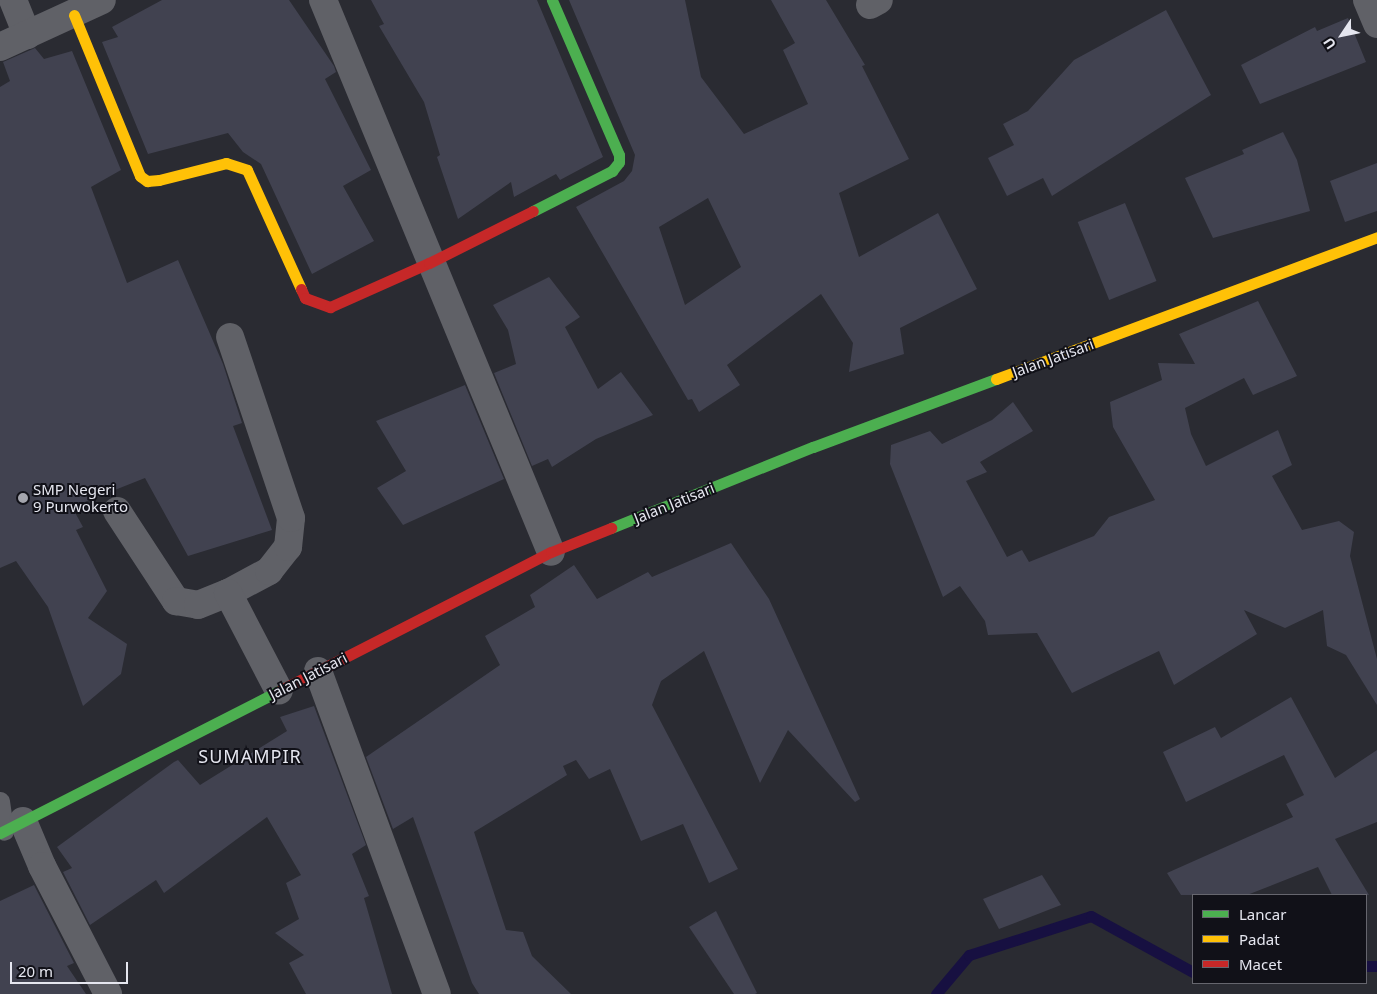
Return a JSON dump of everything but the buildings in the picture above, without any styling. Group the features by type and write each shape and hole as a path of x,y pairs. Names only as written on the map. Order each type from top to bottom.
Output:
{"street":[{"path":"13,0 27,34"},
{"path":"0,47 74,15 102,0"},
{"path":"323,0 429,263 551,552"},
{"path":"74,15 140,176 147,181 159,180 226,163 247,170 305,298 330,307 429,263 612,171 619,162 619,155 552,0"},
{"path":"1367,0 1377,24"},
{"name":"Jalan Jatisari","path":"9,828 551,552 813,447 1377,237"},
{"path":"117,511 176,601 198,605 228,593 269,571 288,547 291,518 230,337"},
{"path":"228,593 279,691"},
{"path":"318,671 437,994"},
{"path":"9,828 42,866 108,994"}],"lane":[{"path":"0,800 9,828"}],"waterway":[{"path":"936,994 969,955 1091,916 1192,971"},
{"path":"1367,966 1377,966"}],"traffic: fast":[{"path":"533,211 612,171 619,162 619,155 552,0"},
{"path":"611,528 813,447 996,379"},
{"path":"0,833 281,690"}],"traffic: slow":[{"path":"74,15 140,176 147,181 159,180 226,163 247,170 301,289"},
{"path":"996,379 1377,237"}],"traffic: jam":[{"path":"301,289 305,298 330,307 429,263 533,211"},
{"path":"281,690 551,552 611,528"}],"place":[{"name":"SMP Negeri 9 Purwokerto","path":"23,498"}],"district":[{"name":"SUMAMPIR","path":"250,756"}]}
